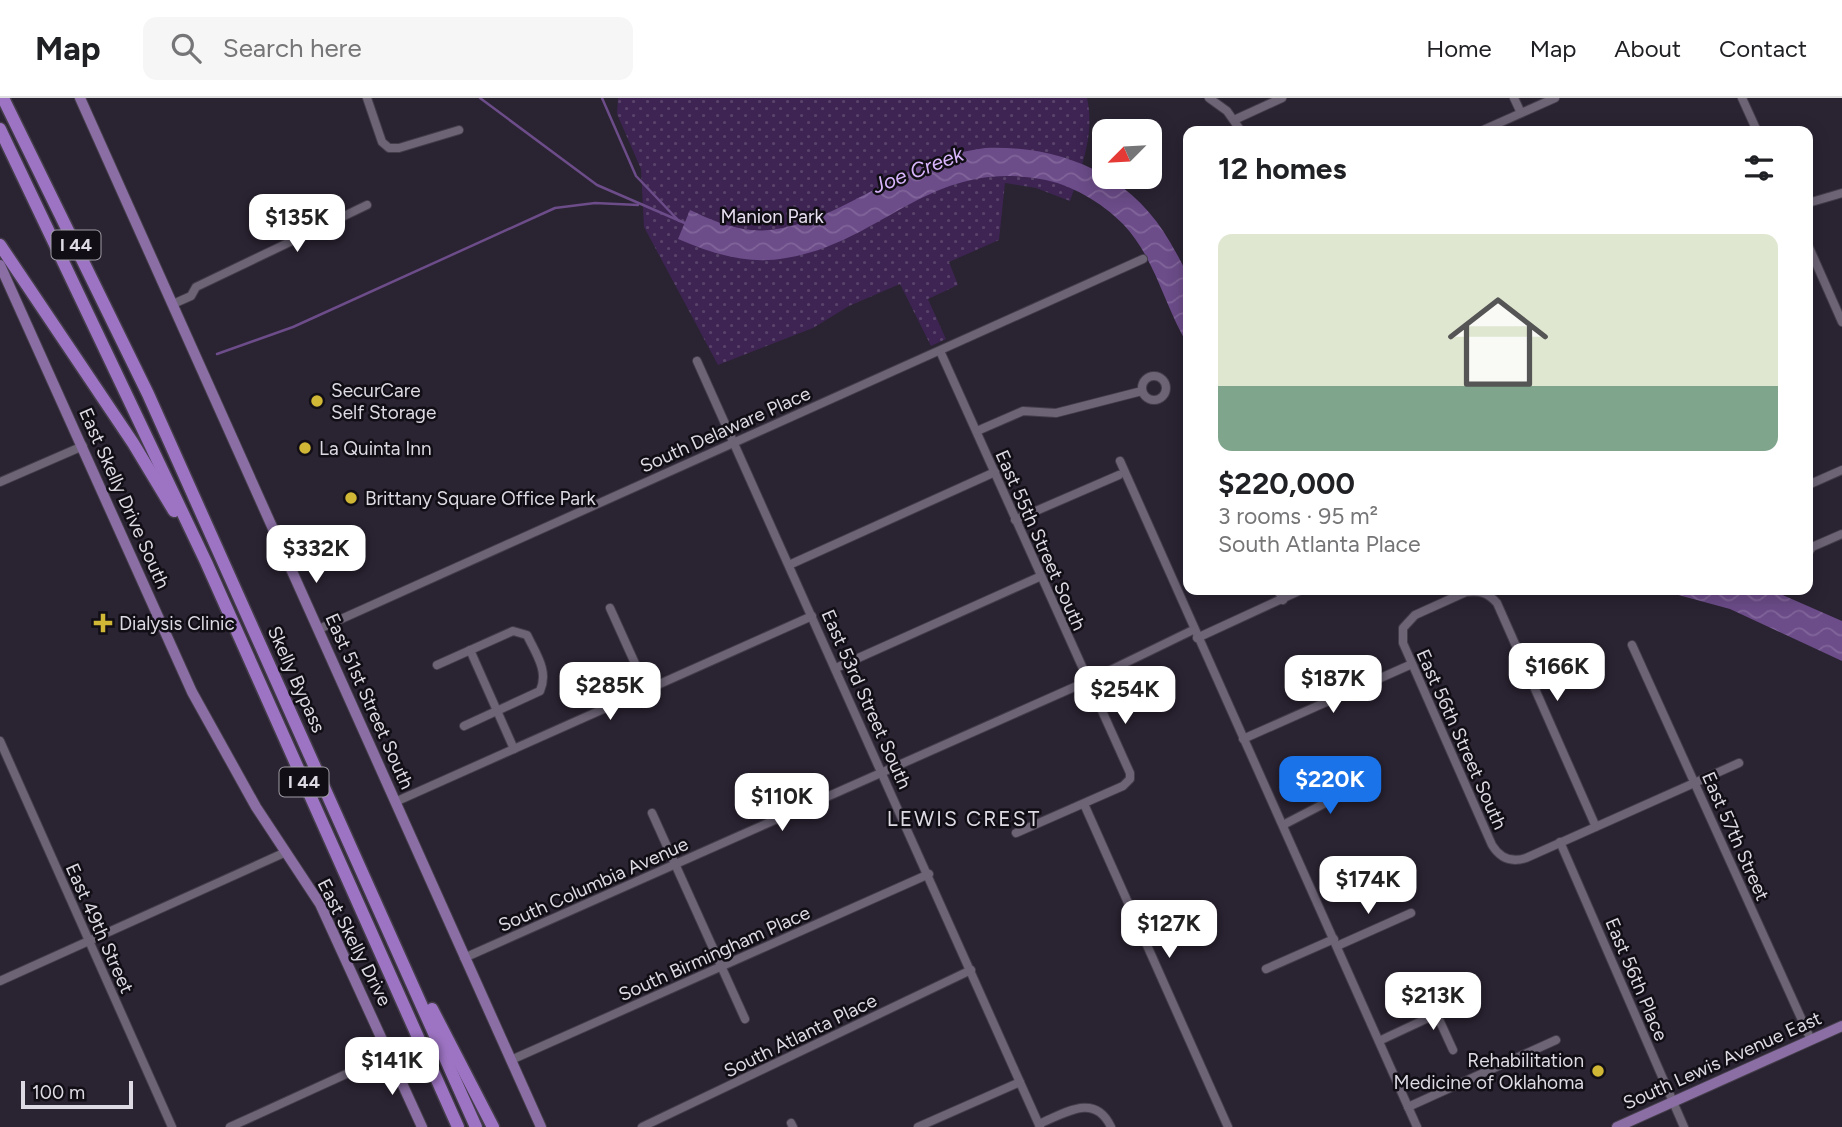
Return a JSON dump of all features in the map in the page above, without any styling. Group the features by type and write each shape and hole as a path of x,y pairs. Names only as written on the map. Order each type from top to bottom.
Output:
{"highway":[{"name":"Skelly Bypass","path":"4,98 148,394 476,1127"},
{"name":"Skelly Bypass","path":"0,129 206,562 449,1107 455,1127"},
{"path":"0,245 133,443 206,562"},
{"path":"376,903 494,1127"}],"main road":[{"name":"East 51st Street South","path":"80,98 541,1127"},
{"name":"East Skelly Drive South","path":"0,265 204,716 256,807 286,852"},
{"name":"East Skelly Drive","path":"286,852 339,941 422,1127"},
{"name":"South Lewis Avenue East","path":"1617,1127 1842,1026"}],"street":[{"path":"367,98 382,142 390,148 399,148 459,130"},
{"path":"1209,98 1238,126"},
{"path":"1234,120 1282,98"},
{"path":"1514,98 1521,113"},
{"path":"1491,126 1555,98"},
{"path":"1742,98 1755,126"},
{"path":"1813,202 1842,193"},
{"path":"173,303 191,296 196,287 367,205"},
{"path":"1813,256 1842,322"},
{"name":"South Delaware Place","path":"319,629 1143,259"},
{"name":"East 55th Street South","path":"940,351 1039,577 1129,768 1130,779 1123,786 1084,804"},
{"name":"East 53rd Street South","path":"698,361 1040,1126"},
{"path":"977,431 1023,411 1061,412 1142,391"},
{"path":"0,482 83,446"},
{"path":"1120,461 1417,1127"},
{"path":"1813,483 1842,470"},
{"path":"789,565 995,472"},
{"path":"1016,520 1119,475"},
{"path":"1813,547 1842,534"},
{"path":"836,668 1039,577"},
{"path":"1280,595 1283,600"},
{"name":"South Columbia Avenue","path":"464,958 1195,634 1292,595"},
{"name":"East 56th Street South","path":"1460,595 1408,621 1402,635 1412,664 1492,845 1502,857 1511,860 1526,858 1560,842"},
{"name":"East 56th Street South","path":"1488,595 1497,603 1596,827"},
{"path":"610,608 647,690"},
{"path":"395,802 812,616"},
{"path":"437,665 513,631 527,635 545,679 540,691 464,726"},
{"name":"East 57th Street","path":"1632,645 1811,1040"},
{"path":"470,650 513,749"},
{"path":"1243,740 1412,664"},
{"name":"East 49th Street","path":"0,741 172,1127"},
{"path":"1560,842 1739,763"},
{"path":"1283,825 1334,799 1369,789"},
{"path":"1016,833 1084,804 1228,1127"},
{"path":"652,813 744,1019"},
{"name":"East 56th Place","path":"1560,842 1684,1127"},
{"path":"0,981 286,852"},
{"name":"South Birmingham Place","path":"511,1059 929,874"},
{"path":"1266,969 1410,913"},
{"name":"South Atlanta Place","path":"642,1127 971,970"},
{"path":"1379,1041 1475,996"},
{"path":"1437,1015 1453,1050"},
{"path":"1408,1107 1556,1040"},
{"path":"230,1127 390,1054"},
{"path":"918,1127 1020,1082"},
{"path":"1040,1126 1074,1108 1094,1108 1104,1113 1111,1127"}],"green space":[{"name":"Manion Park","path":"618,98 1087,98 1089,124 1086,150 1070,201 1036,188 1005,183 999,240 949,262 958,285 928,299 946,339 931,346 900,284 849,306 813,328 718,365 644,227 641,169 617,114"}],"water":[{"name":"Joe Creek","path":"985,148 1040,152 1067,158 1092,169 1092,189 1123,189 1154,218 1183,267 1183,336 1144,252 1123,224 1085,195 1052,181 1001,176 967,181 936,191 850,237 786,258 758,260 731,257 678,239 690,210 720,223 743,229 773,230 795,225 841,207 934,160"},
{"path":"1678,595 1782,595 1842,621 1842,661 1730,609"}],"waterway":[{"path":"480,98 597,185 687,224"},
{"path":"602,98 636,176 679,221"},
{"path":"217,354 293,327 555,208 595,203 638,205"}],"place":[{"name":"SecurCare Self Storage","path":"317,401"},
{"name":"La Quinta Inn","path":"305,448"},
{"name":"Brittany Square Office Park","path":"351,498"},
{"name":"Dialysis Clinic","path":"103,623"},
{"name":"Rehabilitation Medicine of Oklahoma","path":"1598,1071"}],"district":[{"name":"LEWIS CREST","path":"964,819"}]}
